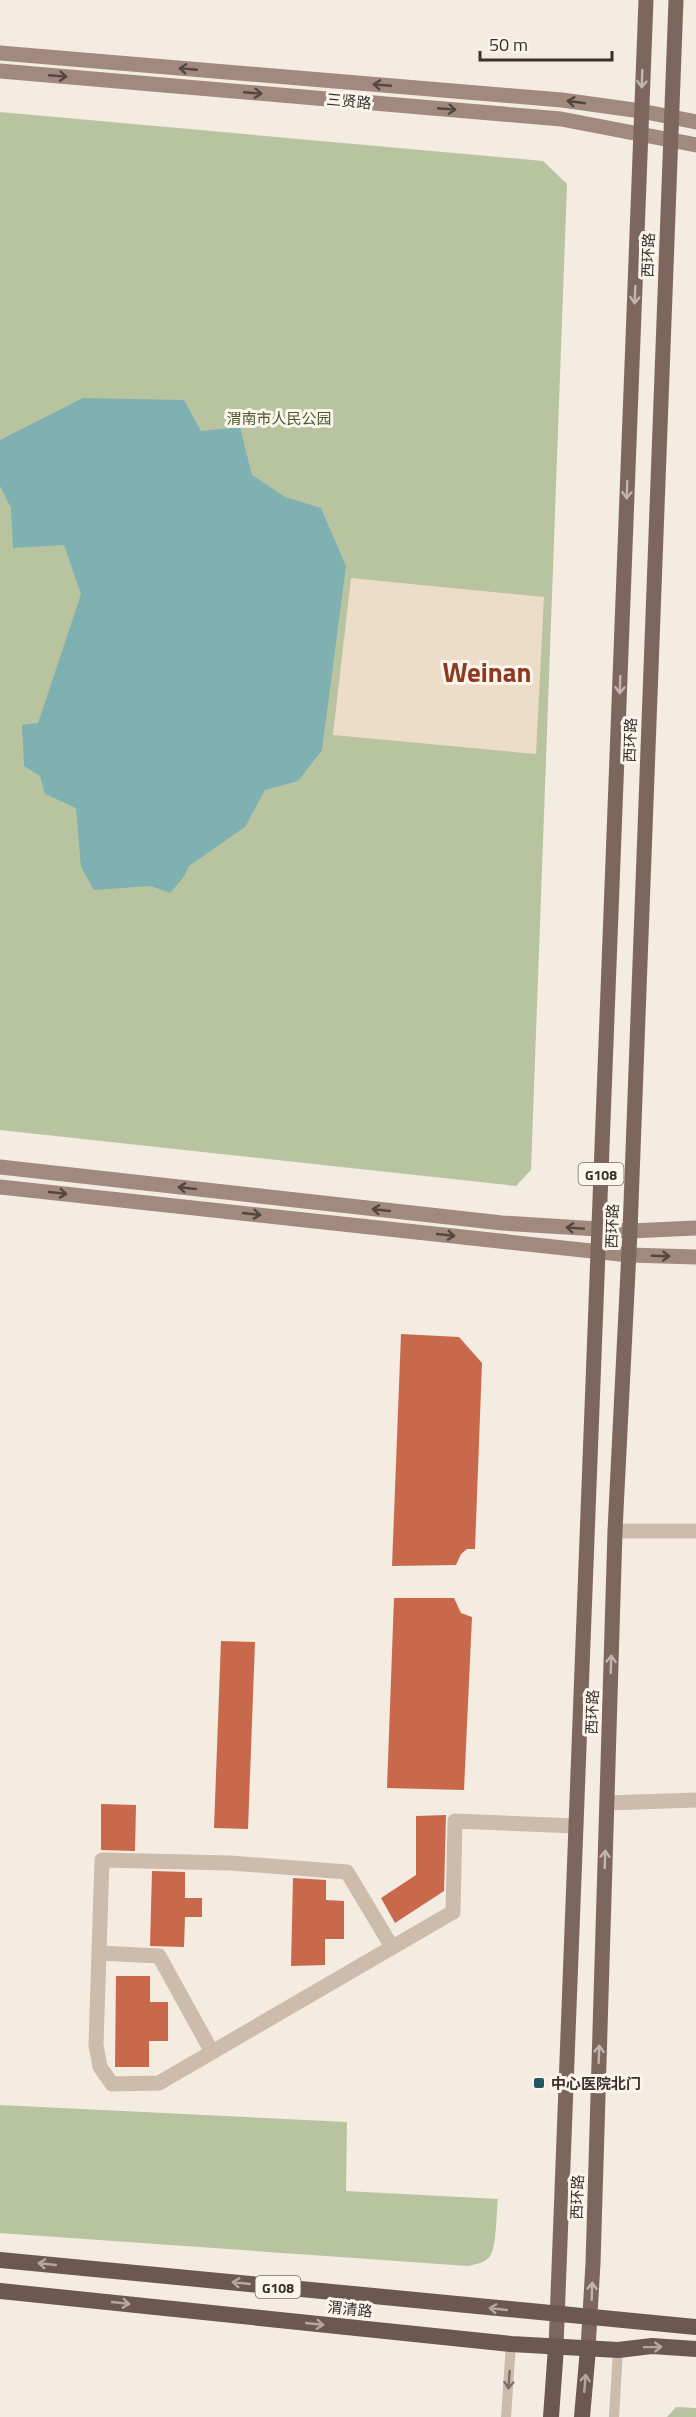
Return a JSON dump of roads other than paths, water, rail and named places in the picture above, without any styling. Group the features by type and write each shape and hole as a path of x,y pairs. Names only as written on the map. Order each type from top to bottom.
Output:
{"highway":[{"name":"渭清路","path":"0,2260 696,2327"},
{"name":"渭清路","path":"0,2291 556,2348 618,2350 652,2346 696,2349"},
{"name":"西环路","path":"550,2417 556,2348"},
{"name":"西环路","path":"582,2417 588,2349"}],"main road":[{"name":"西环路","path":"556,2348 646,0"},
{"name":"西环路","path":"588,2349 591,2318 615,1531 630,1231 676,0"},
{"name":"三贤路","path":"0,53 562,100 641,111 696,122"},
{"name":"三贤路","path":"0,71 561,119 696,145"},
{"path":"0,1167 502,1223 630,1231 696,1228"},
{"path":"0,1187 598,1252 696,1257"}],"street":[{"path":"615,1531 696,1531"},
{"path":"607,1803 696,1800"},
{"path":"392,1947 347,1872 230,1863 102,1860 96,2045 100,2067 112,2084 159,2083 453,1912 455,1821 576,1826"},
{"path":"99,1953 159,1956 212,2052"}],"lane":[{"path":"506,2417 511,2344"},
{"path":"614,2417 618,2350"}],"water":[{"path":"83,398 184,400 201,431 240,427 252,475 285,497 321,508 346,566 322,750 298,781 265,790 245,827 189,866 183,878 170,893 151,886 94,890 81,867 76,808 45,794 40,776 24,766 22,725 38,723 81,594 64,545 13,548 11,508 0,486 0,440"}],"place":[{"name":"中心医院北门","path":"539,2083"}],"district":[{"name":"Weinan","path":"487,671"}],"park label":[{"name":"渭南市人民公园","path":"279,418"}]}
